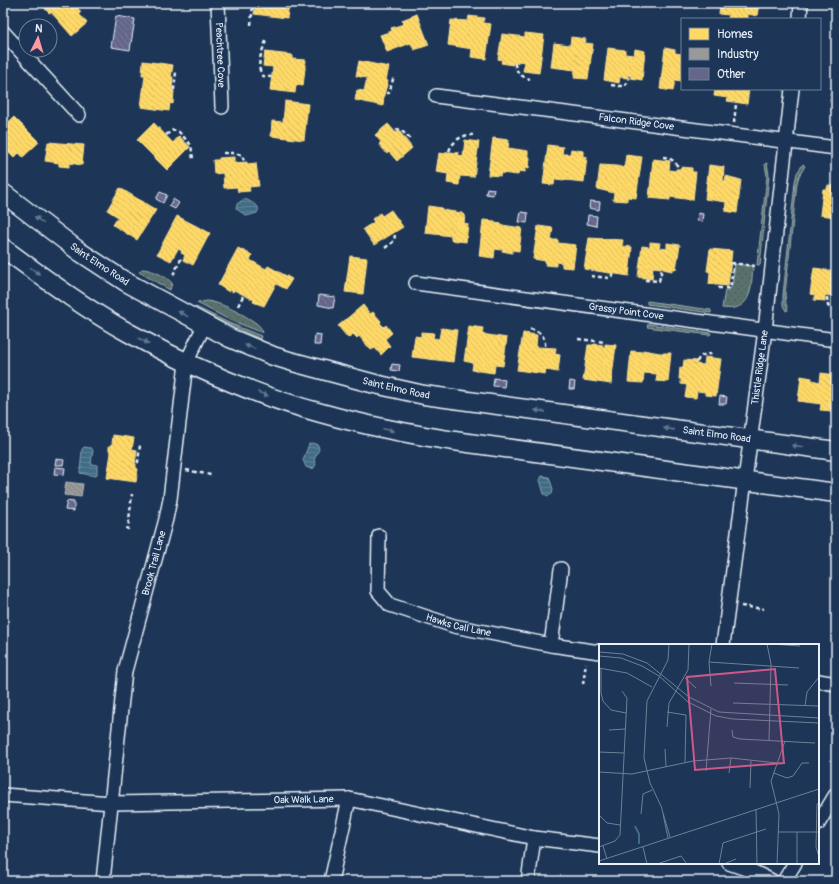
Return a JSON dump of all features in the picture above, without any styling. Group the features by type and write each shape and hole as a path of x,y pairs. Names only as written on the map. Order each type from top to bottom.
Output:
{"main road":[{"name":"Saint Elmo Road","path":"3,193 80,252 126,282 204,326 273,356 389,387 460,400 836,451"},
{"path":"3,248 66,294 129,333 186,363 244,387 320,413 402,433 836,493"}],"street":[{"name":"Peachtree Cove","path":"218,3 222,107"},
{"path":"800,18 801,3"},
{"path":"3,32 79,115"},
{"name":"Thistle Ridge Lane","path":"724,644 765,330 792,90"},
{"name":"Falcon Ridge Cove","path":"436,96 836,148"},
{"name":"Grassy Point Cove","path":"416,283 836,340"},
{"name":"Brook Trail Lane","path":"103,881 125,671 166,519 173,478 186,363 204,326"},
{"name":"Hawks Call Lane","path":"379,536 378,590 390,605 454,626 551,645 599,652"},
{"path":"551,645 561,569"},
{"path":"819,681 836,684"},
{"path":"819,822 836,794"},
{"name":"Oak Walk Lane","path":"3,795 112,803 349,799 534,838 599,846"},
{"path":"332,881 349,799"},
{"path":"528,881 534,838"},
{"path":"732,864 752,871 772,881"},
{"path":"784,881 794,864"}],"path":[{"path":"251,25 253,3"},
{"path":"266,42 261,50 259,71 263,76 270,77"},
{"path":"515,63 515,69 518,73 525,78 530,79"},
{"path":"173,88 174,89 176,72"},
{"path":"386,93 389,93 394,76"},
{"path":"611,85 625,85 628,83 629,76"},
{"path":"835,88 832,88 831,96 832,111 836,115"},
{"path":"734,125 736,104"},
{"path":"396,130 400,129 411,140"},
{"path":"166,135 174,130 179,132 191,145 192,159"},
{"path":"449,152 453,144 461,137 465,135 473,135"},
{"path":"223,153 238,154 242,156 244,161"},
{"path":"663,157 672,160 678,168"},
{"path":"385,248 394,241 395,235"},
{"path":"172,275 182,257"},
{"path":"718,288 730,288 733,263 755,266"},
{"path":"645,280 659,281 662,269"},
{"path":"591,276 609,278 612,274"},
{"path":"238,306 243,296"},
{"path":"827,297 828,306 836,312"},
{"path":"530,329 542,335 545,339 545,347"},
{"path":"578,339 605,342"},
{"path":"697,362 703,354 714,354"},
{"path":"136,461 138,462 140,445"},
{"path":"183,470 211,475"},
{"path":"126,528 128,529 132,494"},
{"path":"738,606 764,609"},
{"path":"583,684 586,660"}],"green space":[{"path":"767,163 769,175 760,265 757,265 767,176 765,164"},
{"path":"803,164 805,166 797,183 785,294 788,310 786,311 783,305 783,295 795,182 797,173"},
{"path":"735,264 753,266 752,283 748,297 744,303 739,306 722,308 725,290 729,290 732,286"},
{"path":"142,269 162,275 166,278 172,283 170,290 139,272"},
{"path":"207,301 225,306 246,316 259,325 263,333 228,319 197,303"},
{"path":"647,301 711,310 711,313 647,304"},
{"path":"196,307 261,336 260,339 195,309"},
{"path":"648,324 711,333 710,335 647,327"}],"water":[{"path":"244,199 258,207 257,213 247,216 236,208 237,204"},
{"path":"312,443 318,445 319,449 314,460 316,464 314,468 311,469 306,467 303,460 309,444"},
{"path":"84,447 91,448 93,450 91,464 97,465 97,474 95,476 80,473 82,449"},
{"path":"542,476 549,477 553,489 552,494 548,496 544,494 540,480"}],"building: Homes":[{"path":"71,3 81,12 79,14 87,23 72,36 58,20 58,18 51,12 49,13 41,4"},
{"path":"256,3 289,3 287,18 254,14"},
{"path":"660,3 698,3 698,7 670,4 670,7 659,5"},
{"path":"720,3 759,3 757,16 748,14 748,18 728,18 729,15 719,14"},
{"path":"417,14 429,45 414,50 411,43 387,52 380,35 392,31 391,28 404,24 402,20"},
{"path":"469,16 484,18 483,23 491,24 486,59 471,57 472,49 448,45 451,20 468,21"},
{"path":"525,33 544,35 539,73 523,71 525,62 513,62 513,65 501,63 502,60 498,59 502,34 525,37"},
{"path":"571,37 586,39 585,43 593,44 588,79 574,78 575,70 551,67 554,43 570,45"},
{"path":"608,48 625,50 625,54 634,55 635,49 645,51 642,80 631,78 631,76 628,75 627,78 620,77 619,83 604,80"},
{"path":"665,48 675,50 675,53 681,54 681,81 675,80 673,91 660,89"},
{"path":"265,52 292,55 292,59 306,60 303,86 296,85 295,93 270,90 273,67 263,66"},
{"path":"143,61 173,65 171,77 173,77 173,104 170,103 169,111 141,107 145,75 142,75"},
{"path":"359,61 389,67 383,106 355,100 357,90 364,91 367,78 356,76"},
{"path":"715,90 749,90 747,104 727,101 728,98 714,96"},
{"path":"285,101 308,104 304,140 271,136 272,121 283,122"},
{"path":"14,117 39,142 23,157 19,153 14,158 3,147 3,127"},
{"path":"154,123 173,143 179,136 190,147 167,170 137,140"},
{"path":"388,124 396,133 399,131 412,148 397,161 389,152 387,154 379,144 381,142 375,135"},
{"path":"493,138 509,140 508,148 528,151 528,156 530,157 529,168 526,167 525,172 519,171 518,175 501,173 500,176 488,175"},
{"path":"465,140 479,142 474,177 460,176 459,185 447,183 448,174 436,172 439,153 459,153 458,155 463,156"},
{"path":"48,142 84,145 82,165 69,163 69,167 59,166 59,163 45,161"},
{"path":"548,145 563,147 562,154 570,154 571,149 583,151 583,156 587,157 584,182 555,179 554,185 543,184"},
{"path":"626,155 642,157 636,198 627,197 627,201 613,200 614,193 597,189 600,165 624,168"},
{"path":"234,157 234,163 256,163 259,186 249,187 250,191 238,192 237,187 224,188 223,173 214,174 213,160"},
{"path":"653,159 670,161 669,170 676,171 676,169 680,169 681,167 692,168 692,172 696,172 693,200 670,197 670,200 649,198"},
{"path":"709,165 724,167 723,181 725,181 726,176 741,180 737,213 725,211 726,202 705,199"},
{"path":"828,185 836,186 836,217 820,215 823,189 827,189"},
{"path":"120,188 156,210 137,240 113,225 118,217 107,210"},
{"path":"428,206 442,208 442,210 462,213 465,215 464,223 468,224 466,242 451,240 451,236 425,233"},
{"path":"391,210 403,227 374,245 363,229 374,222 372,219 380,213 382,216"},
{"path":"177,216 210,233 193,265 183,260 185,255 178,249 171,261 157,254"},
{"path":"483,220 495,221 495,223 502,225 522,228 519,251 512,250 512,253 502,251 502,248 501,250 495,249 494,258 479,256"},
{"path":"538,226 553,228 551,240 558,240 558,243 576,245 573,268 562,267 562,263 556,262 556,266 545,265 546,261 533,259"},
{"path":"589,238 623,240 622,246 632,247 629,276 584,269"},
{"path":"650,242 660,243 659,248 667,249 667,243 680,245 676,269 672,269 672,271 663,269 663,267 653,267 652,279 638,277 642,246 650,247"},
{"path":"238,248 252,255 250,260 266,269 268,266 292,279 286,289 276,284 264,306 253,302 254,300 234,290 233,292 230,290 229,292 218,285"},
{"path":"710,249 732,251 728,286 709,284 710,272 707,271"},
{"path":"350,256 367,258 363,294 345,292"},
{"path":"814,268 836,271 836,304 833,304 834,296 825,295 825,301 814,300 815,295 810,294"},
{"path":"363,305 370,314 373,312 381,321 380,323 384,327 386,325 392,333 385,339 390,346 381,355 375,348 371,350 359,336 357,338 353,334 348,338 338,326"},
{"path":"469,326 483,328 482,334 507,338 503,366 495,365 494,373 472,370 473,363 464,361"},
{"path":"441,328 457,330 453,362 412,357 415,336 421,337 421,332 434,333 433,338 439,339"},
{"path":"523,333 537,335 536,347 556,348 555,354 560,355 558,372 546,370 545,374 517,370"},
{"path":"605,344 616,345 611,384 583,380 588,345 603,345 602,347 605,347"},
{"path":"643,350 671,353 668,382 656,381 657,374 644,373 643,383 628,382 631,351 643,352"},
{"path":"705,357 721,359 716,396 705,395 705,392 697,391 696,398 685,397 687,385 681,384 681,379 679,379 680,367 683,368 684,360 697,361 696,364 704,365"},
{"path":"821,373 836,375 831,411 820,410 821,404 798,401 801,376 812,378 812,380 820,382"},
{"path":"113,435 134,438 132,449 137,450 135,464 136,468 138,469 136,482 107,478 111,453 109,446 112,444"}],"building: Industry":[{"path":"66,482 83,484 81,497 64,495"}],"building: Other":[{"path":"116,16 135,19 130,50 111,47"},
{"path":"487,188 494,189 493,195 486,194"},
{"path":"160,192 167,195 163,203 156,199"},
{"path":"173,199 179,203 175,209 169,206"},
{"path":"590,201 600,202 599,210 589,208"},
{"path":"521,212 528,213 527,223 519,222"},
{"path":"698,213 703,214 702,222 697,221"},
{"path":"588,215 597,216 596,226 587,224"},
{"path":"319,295 335,297 333,308 318,305"},
{"path":"315,334 321,335 320,345 314,345"},
{"path":"392,364 400,365 399,371 391,370"},
{"path":"494,378 505,380 504,387 493,386"},
{"path":"570,381 575,382 574,389 569,389"},
{"path":"720,396 727,397 726,404 719,404"},
{"path":"56,459 64,460 63,465 55,465"},
{"path":"55,467 65,468 64,475 54,474"},
{"path":"67,501 74,502 74,511 65,510"}]}
